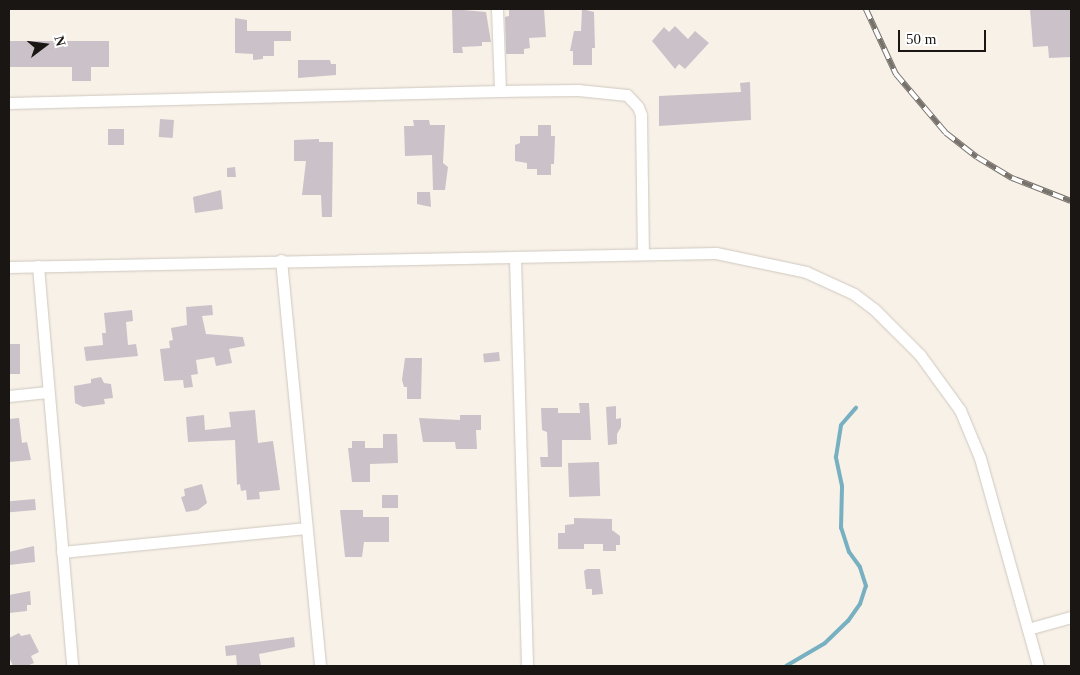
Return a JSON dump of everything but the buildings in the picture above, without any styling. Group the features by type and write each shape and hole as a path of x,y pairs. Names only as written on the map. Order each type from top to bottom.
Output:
{"street":[{"path":"497,9 500,91"},
{"path":"9,103 500,91 615,93 626,95 638,107 643,254"},
{"path":"9,267 281,260 515,259 643,254 732,254 806,272 854,294 893,326 936,375 960,410 980,458 1038,666"},
{"path":"515,259 527,666"},
{"path":"281,260 320,666"},
{"path":"38,266 47,392 72,666"},
{"path":"9,396 47,392"},
{"path":"62,552 306,528"},
{"path":"1028,629 1071,617"}],"waterway":[{"path":"786,666 825,643 848,621 860,604 866,586 860,567 849,552 841,528 842,486 836,457 841,425 856,408"}],"railway":[{"path":"866,9 896,74 946,133 977,157 1012,178 1071,201"}]}
